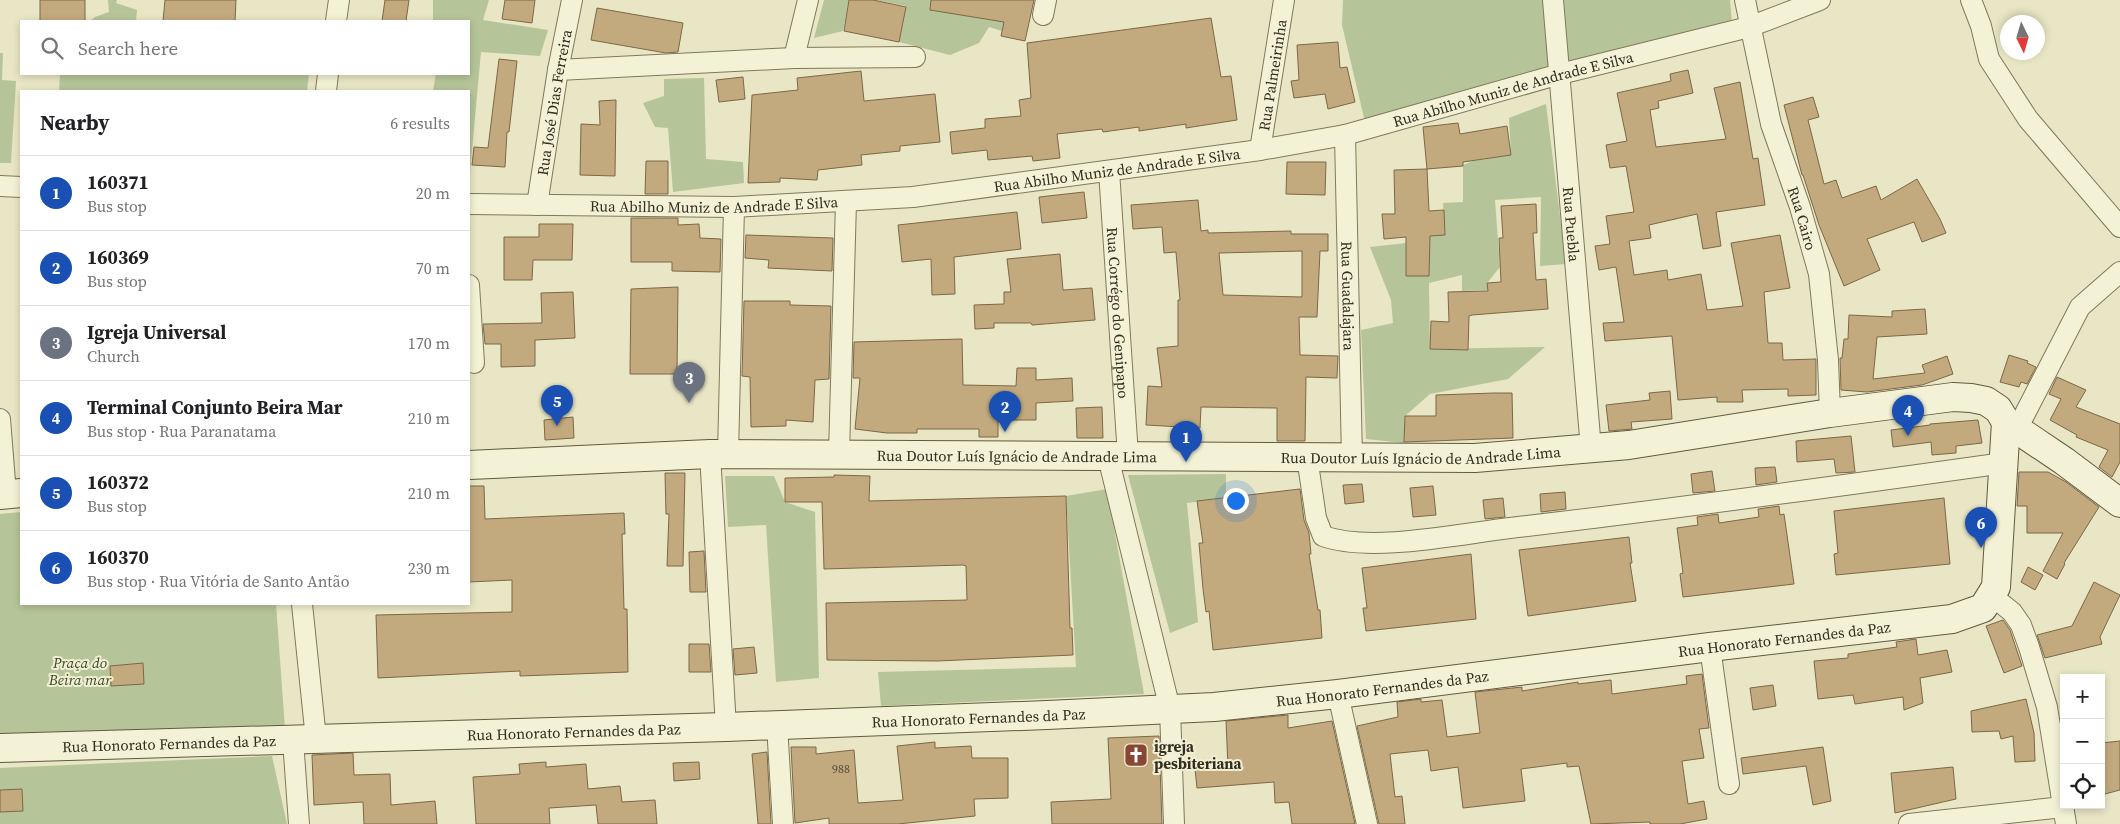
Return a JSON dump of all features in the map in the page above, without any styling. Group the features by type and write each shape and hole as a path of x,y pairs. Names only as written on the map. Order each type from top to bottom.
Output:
{"main road":[{"name":"Rua Doutor Luís Ignácio de Andrade Lima","path":"470,465 719,454 1475,458 1591,449 1953,397 1986,401 1998,409 2011,425 2120,504"},
{"path":"1992,596 1998,577 2004,463 2011,425"},
{"name":"Rua Honorato Fernandes da Paz","path":"0,748 726,727 1214,707 1338,694 1710,647 1952,619 1983,608 1992,596"}],"street":[{"path":"336,20 339,0"},
{"name":"Rua José Dias Ferreira","path":"537,205 558,70 572,0"},
{"path":"794,58 808,0"},
{"name":"Rua Palmeirinha","path":"1260,150 1284,0"},
{"name":"Rua Puebla","path":"1553,0 1591,449"},
{"name":"Rua Cairo","path":"1745,0 1749,27 1771,124 1800,208 1819,274 1828,360 1830,414"},
{"name":"Rua Abilho Muniz de Andrade E Silva","path":"470,204 734,207 846,202 913,197 1260,150 1345,135 1560,74 1749,27 1820,0"},
{"path":"1970,0 1981,26 1989,60 2028,118 2120,228"},
{"path":"558,70 794,58 915,57"},
{"path":"326,90 328,75"},
{"name":"Rua Guadalajara","path":"1345,135 1352,458"},
{"name":"Rua Corrégo do Genipapo","path":"1109,170 1118,457 1170,709 1174,824"},
{"path":"0,186 20,187"},
{"path":"839,454 846,202"},
{"path":"726,727 719,454 734,207"},
{"path":"2011,425 2080,307 2120,272"},
{"path":"470,301 474,363"},
{"path":"0,419 9,494"},
{"path":"1307,457 1316,518 1323,536 1336,541 1359,543 1409,540 1676,509 2004,463"},
{"path":"1909,824 2064,816 2047,707 2029,647 2021,625 2012,612 1992,596"},
{"path":"299,824 304,739 302,605"},
{"path":"1710,647 1729,784"},
{"path":"1338,694 1367,824"},
{"path":"777,725 783,824"}],"green space":[{"path":"108,0 117,0 116,3 137,10 136,20 91,20 109,12"},
{"path":"433,0 489,0 483,20 548,30 540,56 481,52 470,172 470,90 433,90 436,75 470,75 470,20 433,20"},
{"path":"824,0 849,0 843,31 814,38"},
{"path":"875,0 1010,0 1002,31 989,27 979,43 950,55 899,42 906,6"},
{"path":"1343,0 1547,0 1551,69 1365,122 1342,25"},
{"path":"1560,0 1730,0 1732,22 1566,63"},
{"path":"0,53 3,53 2,80 16,81 11,163 0,163"},
{"path":"60,75 309,75 307,90 59,90"},
{"path":"704,78 706,159 743,162 744,183 673,192 668,128 655,127 643,103 664,96 664,79"},
{"path":"1546,104 1566,264 1540,266 1541,197 1495,200 1500,267 1487,283 1488,290 1462,291 1462,275 1429,283 1430,349 1545,347 1508,379 1430,394 1405,416 1404,443 1366,439 1361,330 1393,323 1391,300 1370,247 1406,243 1406,276 1429,276 1428,236 1445,234 1443,203 1463,202 1463,165 1473,161 1511,155 1509,118"},
{"path":"1226,474 1226,498 1187,503 1198,622 1170,633 1128,475"},
{"path":"725,476 774,476 785,502 815,512 819,678 776,682 766,525 728,527"},
{"path":"1107,489 1144,694 881,706 878,672 1076,667 1066,496"},
{"name":"Praça do Beira mar","path":"20,512 20,605 276,605 285,729 0,741 0,514"},
{"path":"272,756 287,824 0,824 0,768"}],"building":[{"path":"40,0 85,0 85,20 40,20"},
{"path":"165,0 236,0 235,20 163,20"},
{"path":"385,0 409,0 406,20 382,20"},
{"path":"505,0 535,0 532,23 502,19"},
{"path":"849,0 873,0 906,7 899,42 844,31"},
{"path":"931,0 1034,0 1025,41 1001,36 1004,22 930,10"},
{"path":"597,8 683,23 678,52 666,53 591,40"},
{"path":"1211,18 1221,77 1231,76 1237,120 1186,128 1186,124 1139,131 1139,127 1103,132 1102,129 1057,134 1060,158 1033,161 1032,156 988,160 987,150 952,154 950,132 985,128 985,119 1021,116 1019,100 1031,98 1027,43"},
{"path":"1338,42 1340,68 1347,67 1355,102 1328,109 1325,94 1294,98 1291,81 1299,80 1297,45"},
{"path":"499,59 517,61 509,132 507,132 505,167 472,165 474,147 488,148"},
{"path":"1688,70 1693,93 1658,101 1659,108 1650,110 1656,147 1726,139 1714,88 1740,82 1753,159 1758,158 1765,205 1716,212 1721,246 1703,249 1697,214 1649,225 1651,238 1629,241 1634,275 1667,270 1668,280 1701,274 1707,310 1743,306 1731,243 1780,235 1790,288 1764,292 1768,343 1782,343 1783,360 1816,359 1816,395 1788,396 1788,389 1742,390 1743,402 1717,402 1717,397 1678,400 1672,336 1605,341 1603,323 1624,322 1616,267 1599,270 1595,246 1610,244 1606,216 1634,212 1626,166 1610,168 1606,145 1627,141 1617,93 1671,81 1670,74"},
{"path":"861,71 864,101 935,94 940,142 900,146 900,151 861,155 862,165 818,170 817,180 780,178 780,182 748,183 752,95 798,90 797,78"},
{"path":"743,77 745,99 719,102 716,80"},
{"path":"1813,97 1819,117 1808,120 1824,184 1836,180 1842,198 1876,186 1881,200 1917,179 1946,233 1922,242 1914,222 1867,239 1880,270 1844,286 1819,225 1802,175 1784,105"},
{"path":"616,100 615,176 580,175 581,124 600,125 599,101"},
{"path":"1458,123 1460,134 1507,126 1511,155 1463,162 1463,166 1427,169 1423,127"},
{"path":"646,161 668,161 668,194 645,194"},
{"path":"1287,162 1326,162 1325,195 1286,194"},
{"path":"1427,169 1429,211 1444,210 1445,235 1430,236 1429,276 1406,276 1406,237 1384,239 1382,214 1395,214 1394,170"},
{"path":"1084,192 1087,218 1042,223 1039,197"},
{"path":"1198,200 1201,231 1208,230 1208,233 1291,231 1291,234 1328,234 1328,251 1320,251 1317,317 1299,317 1300,355 1338,356 1337,378 1306,377 1305,441 1277,441 1277,408 1201,407 1200,428 1146,425 1148,386 1162,387 1157,348 1178,346 1178,300 1180,300 1176,252 1164,253 1162,227 1133,229 1131,205","holes":["1302,251 1302,297 1223,295 1219,253"]},
{"path":"1536,204 1537,233 1533,233 1536,280 1546,279 1548,309 1469,316 1468,350 1430,349 1431,321 1449,322 1448,292 1488,291 1487,283 1501,282 1499,238 1503,238 1501,206"},
{"path":"1017,212 1021,249 954,257 955,294 932,295 931,259 902,262 898,225"},
{"path":"631,218 678,218 678,225 699,224 700,238 721,239 720,272 672,271 672,262 631,262"},
{"path":"539,224 573,224 572,260 533,260 532,280 504,280 504,237 539,237"},
{"path":"746,235 833,238 832,271 768,268 769,260 745,258"},
{"path":"1060,254 1063,290 1092,288 1095,320 1032,325 1031,323 994,323 994,328 975,329 974,305 1004,304 1004,292 1011,292 1007,259"},
{"path":"678,287 677,374 630,374 631,289"},
{"path":"573,292 575,338 535,340 535,366 501,367 501,344 485,344 483,324 542,323 541,293"},
{"path":"744,301 790,301 790,305 831,306 829,379 815,380 813,422 786,420 786,426 751,427 750,377 742,376"},
{"path":"1925,309 1927,334 1877,337 1873,379 1925,373 1922,365 1947,356 1953,374 1922,385 1867,392 1841,390 1840,358 1842,358 1844,339 1848,339 1849,315 1892,317 1892,311"},
{"path":"962,339 963,385 1016,386 1017,368 1036,368 1036,380 1072,378 1073,401 1036,403 1036,420 998,420 998,437 979,437 979,429 917,429 917,433 887,433 855,429 860,378 853,378 854,342"},
{"path":"2009,355 2028,361 2027,363 2036,367 2027,384 2021,382 2019,387 2000,382"},
{"path":"2057,377 2086,390 2076,407 2120,424 2120,462 2112,477 2099,467 2108,450 2076,437 2077,435 2050,420 2061,399 2049,394"},
{"path":"1670,391 1672,419 1631,422 1632,429 1609,431 1606,405 1650,400 1649,393"},
{"path":"1512,393 1513,438 1404,442 1405,416 1436,416 1436,395"},
{"path":"1102,407 1103,438 1077,438 1076,408"},
{"path":"573,417 574,438 545,440 544,420"},
{"path":"1978,420 1982,443 1956,446 1956,453 1932,455 1931,442 1893,447 1891,430 1930,424"},
{"path":"1851,436 1855,472 1836,473 1834,459 1797,462 1796,441"},
{"path":"1775,467 1777,482 1756,485 1755,468"},
{"path":"1712,471 1715,491 1693,493 1691,474"},
{"path":"2019,472 2048,472 2066,482 2099,507 2064,563 2057,579 2043,571 2063,533 2027,533 2027,506 2017,506"},
{"path":"665,473 685,473 683,566 667,566 669,514 666,514"},
{"path":"834,475 870,476 869,501 1066,496 1070,628 1072,628 1073,655 937,661 827,660 826,603 967,600 966,566 963,565 824,569 822,502 785,502 785,478 834,477"},
{"path":"1362,484 1364,502 1345,504 1343,485"},
{"path":"470,486 484,486 485,519 624,513 625,534 622,534 624,609 627,609 628,672 520,676 520,671 378,678 376,615 512,612 512,580 470,582"},
{"path":"1433,486 1436,515 1413,517 1410,488"},
{"path":"1300,489 1304,520 1309,533 1311,554 1309,554 1318,610 1320,610 1322,638 1213,650 1209,611 1206,612 1203,589 1199,543 1203,543 1197,501"},
{"path":"1565,492 1566,509 1541,512 1540,494"},
{"path":"1503,498 1505,517 1485,519 1483,500"},
{"path":"1944,498 1950,564 1836,575 1834,554 1838,553 1834,511"},
{"path":"1779,506 1780,515 1784,514 1794,584 1683,597 1680,574 1683,573 1677,528 1698,525 1697,517 1718,514 1719,523 1759,517 1758,509"},
{"path":"1629,537 1632,563 1630,563 1636,601 1528,616 1519,550"},
{"path":"704,551 706,592 690,592 689,552"},
{"path":"1471,554 1476,619 1366,631 1363,608 1367,608 1362,568"},
{"path":"2028,567 2043,575 2035,590 2021,582"},
{"path":"2094,582 2120,595 2100,637 2102,644 2045,658 2037,635 2072,626"},
{"path":"2003,620 2010,630 2022,666 2004,673 1986,626"},
{"path":"1916,639 1918,655 1947,650 1952,672 1920,678 1923,703 1904,710 1903,697 1855,704 1853,695 1818,699 1814,661 1848,658 1848,654 1897,647 1896,642"},
{"path":"689,644 709,644 711,672 689,672"},
{"path":"754,647 757,673 735,675 733,649"},
{"path":"143,663 144,684 111,686 110,666"},
{"path":"1702,674 1709,728 1699,729 1704,758 1682,761 1688,804 1704,801 1707,819 1680,824 1650,824 1650,822 1591,824 1579,766 1567,767 1567,763 1521,769 1525,801 1463,808 1458,767 1431,771 1428,750 1390,754 1395,797 1402,796 1405,824 1379,824 1357,726 1398,717 1397,702 1421,699 1421,702 1442,700 1447,737 1480,733 1475,692 1522,687 1522,691 1578,682 1578,684 1611,680 1612,694 1687,684 1686,676"},
{"path":"1773,685 1776,706 1753,710 1750,688"},
{"path":"2026,699 2034,733 2035,761 2015,762 2013,736 2001,739 1999,731 1972,732 1971,711"},
{"path":"1288,715 1288,728 1332,721 1355,824 1292,824 1289,802 1275,803 1274,782 1197,788 1195,769 1228,767 1226,721"},
{"path":"1159,736 1162,824 1052,824 1051,802 1111,799 1108,738"},
{"path":"2120,741 2120,790 2105,794 2105,764 2105,743"},
{"path":"935,742 935,748 971,746 972,758 1008,758 1008,798 974,799 975,816 898,824 829,824 829,818 795,823 791,747 816,747 816,754 854,750 858,803 903,800 897,746"},
{"path":"1823,747 1831,801 1813,805 1806,766 1743,774 1741,758"},
{"path":"767,752 771,824 758,824 752,754"},
{"path":"353,753 354,775 390,774 391,805 435,801 437,824 364,824 363,802 314,805 312,755"},
{"path":"546,762 546,767 586,764 588,789 620,786 622,802 655,800 657,824 598,824 596,805 549,808 550,824 476,824 473,777 520,774 519,764"},
{"path":"699,762 700,779 674,781 673,763"},
{"path":"1953,767 1956,799 1895,813 1891,773"},
{"path":"22,789 23,811 0,812 0,790"}],"place":[{"name":"Igreja Universal","path":"689,403"},
{"name":"160372","path":"557,426"},
{"name":"160369","path":"1005,432"},
{"name":"Terminal Conjunto Beira Mar","path":"1908,436"},
{"name":"160371","path":"1186,462"},
{"name":"160370","path":"1981,548"},
{"name":"igreja pesbiteriana","path":"1136,755"}]}
